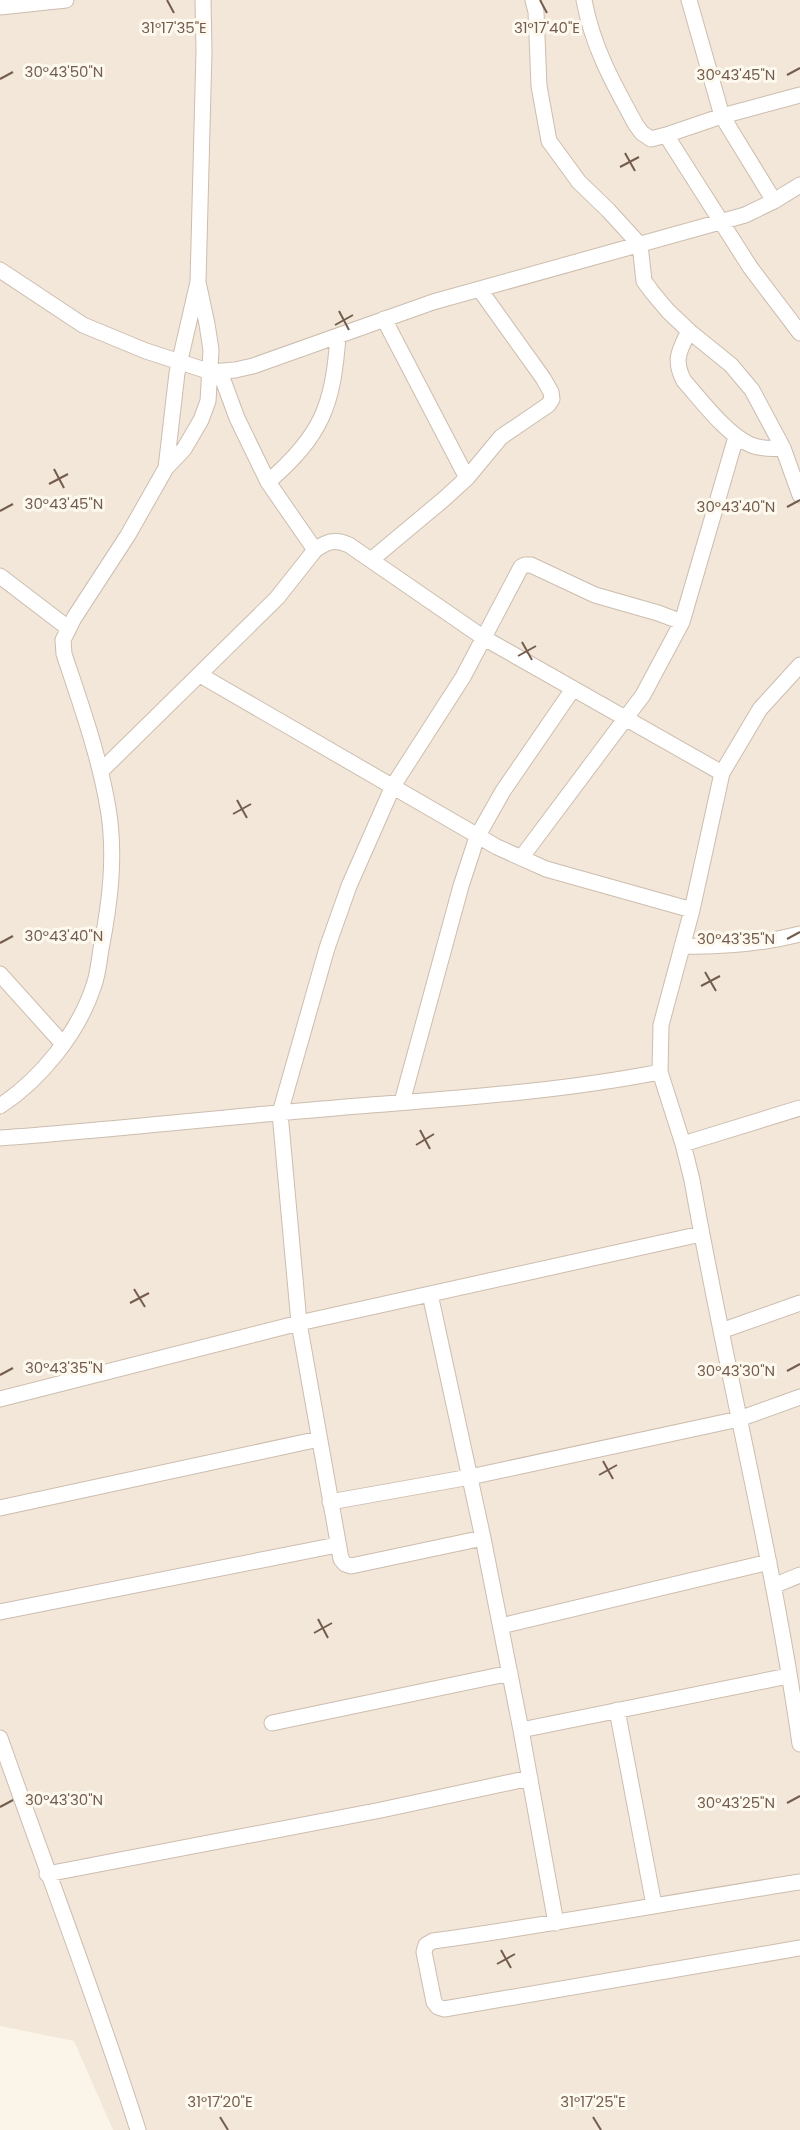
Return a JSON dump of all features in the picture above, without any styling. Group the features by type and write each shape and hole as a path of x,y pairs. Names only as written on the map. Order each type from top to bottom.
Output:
{"street":[{"path":"0,7 19,2 66,0"},
{"path":"166,468 180,362 198,282 204,51 203,0"},
{"path":"533,0 536,12 539,86 549,141 579,182 640,245 643,275 647,286 668,312 688,331 722,356 752,390 783,448 800,495"},
{"path":"584,0 598,53 636,125 651,139 722,116 800,95"},
{"path":"689,0 722,116 774,201"},
{"path":"666,135 720,222 774,301 800,333"},
{"path":"0,270 83,325 146,351 215,372 254,366 433,302 745,215 800,185"},
{"path":"198,282 215,372 268,482 315,550"},
{"path":"371,560 467,478 501,437 548,405 552,399 551,392 543,378 480,290"},
{"path":"384,319 467,478"},
{"path":"688,331 677,360 678,370 684,381 736,437 763,448 783,448"},
{"path":"268,482 302,449 324,413 335,375 338,336"},
{"path":"0,1106 40,1071 63,1044 78,1020 94,985 107,916 112,853 108,810 101,771 64,654 63,640 68,628 128,535 166,468 184,449 201,420 215,372"},
{"path":"521,858 643,696 682,622 736,437"},
{"path":"101,771 277,598 315,550 330,541 340,541 484,638 722,773"},
{"path":"483,1538 351,1566 345,1564 341,1559 299,1323 280,1113 327,948 349,886 393,786 451,695 484,638 519,569 525,565 531,565 595,595 682,622"},
{"path":"0,576 68,628"},
{"path":"800,665 760,709 722,773 692,910 661,1025 660,1072 683,1144 769,1562 800,1744"},
{"path":"200,675 477,837 546,869 692,910"},
{"path":"402,1102 461,886 477,837 503,791 573,688"},
{"path":"682,946 718,947 765,942 800,934"},
{"path":"0,974 63,1044"},
{"path":"0,1138 101,1131 506,1093 616,1080 660,1072"},
{"path":"683,1144 800,1108"},
{"path":"0,1399 299,1323 701,1234"},
{"path":"430,1293 501,1626 556,1923"},
{"path":"721,1331 800,1304"},
{"path":"330,1502 470,1477 739,1419 800,1397"},
{"path":"0,1508 319,1439"},
{"path":"0,1612 337,1545"},
{"path":"501,1626 769,1562"},
{"path":"773,1586 800,1575"},
{"path":"272,1723 510,1673"},
{"path":"521,1730 788,1676"},
{"path":"617,1710 654,1905"},
{"path":"0,1738 47,1874 96,2001 138,2130"},
{"path":"47,1874 381,1810 530,1778"},
{"path":"800,1882 428,1943 424,1952 436,2004 444,2009 800,1948"}],"shaded area":[{"path":"0,0 800,0 800,2130 113,2130 74,2041 0,2026"}]}
